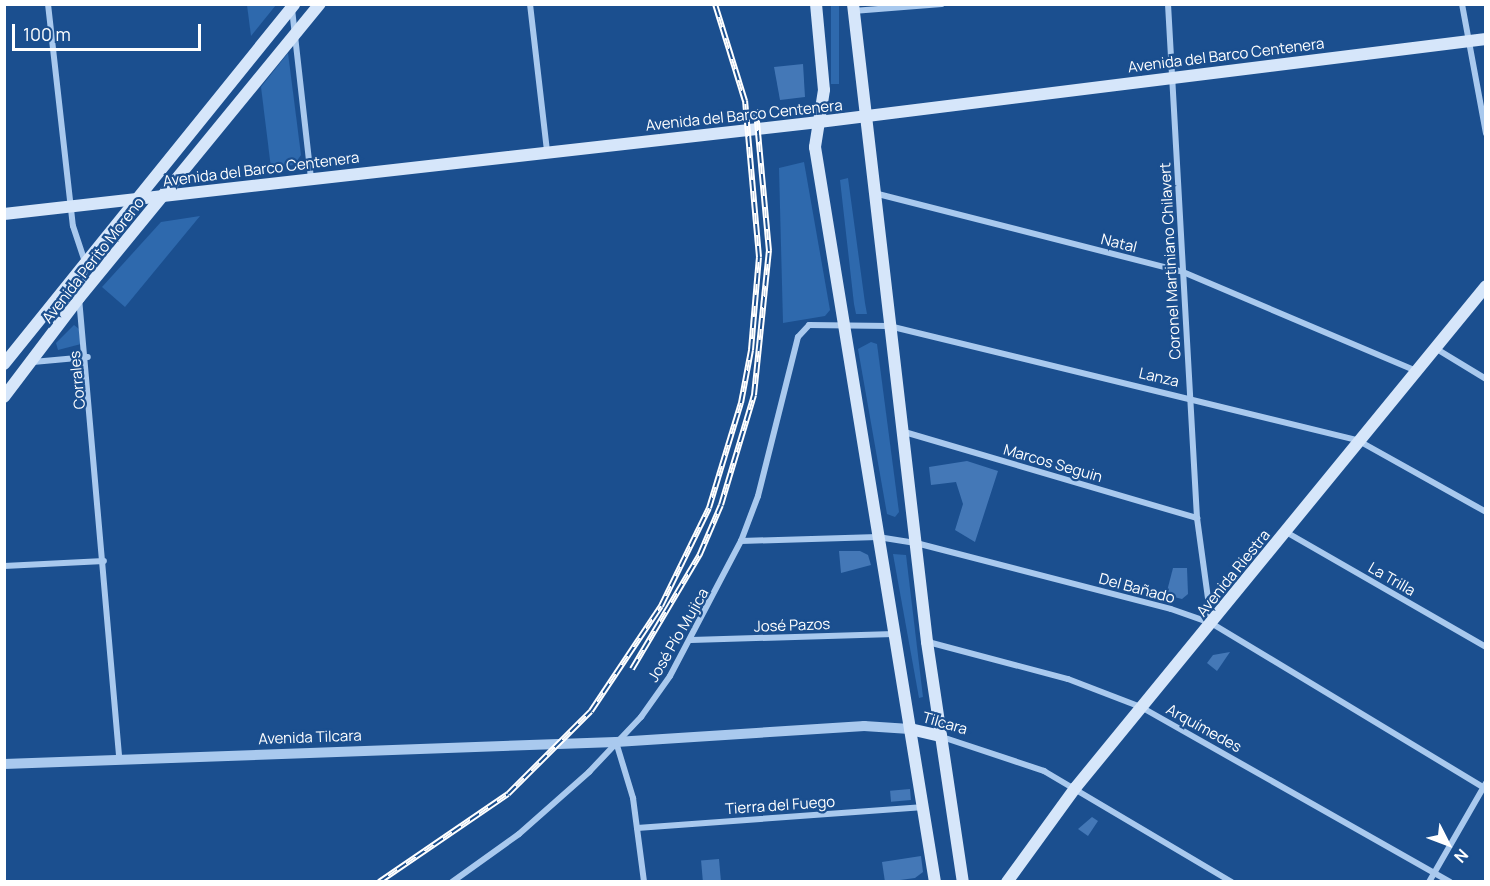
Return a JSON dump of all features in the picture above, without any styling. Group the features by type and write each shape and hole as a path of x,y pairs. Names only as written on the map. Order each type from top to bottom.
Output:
{"main road":[{"name":"Avenida Perito Moreno","path":"4,397 33,362 79,298 320,4"},
{"path":"816,4 824,90 815,147 842,324 935,882"},
{"name":"Avenida Perito Moreno","path":"4,364 86,265 292,5"},
{"path":"853,8 927,642 963,882"},
{"name":"Avenida del Barco Centenera","path":"4,214 819,122 1485,39"},
{"name":"Avenida Riestra","path":"1007,882 1076,787 1485,286"},
{"name":"Tilcara","path":"910,729 940,736"}],"street":[{"path":"48,4 73,206 73,226 86,265"},
{"path":"530,4 547,152"},
{"path":"853,8 942,4"},
{"name":"Coronel Martiniano Chilavert","path":"1168,4 1197,518 1211,623"},
{"path":"1462,4 1485,134"},
{"path":"292,5 312,178"},
{"name":"Natal","path":"873,193 1183,272 1416,371"},
{"name":"Corrales","path":"86,265 79,298 88,357 119,758"},
{"name":"Lanza","path":"809,325 889,326 1189,397 1359,441 1485,512"},
{"name":"José Pío Mujica","path":"452,882 558,802 647,708 691,640 741,541 758,496 798,337 809,325"},
{"path":"1435,348 1485,380"},
{"path":"33,362 88,357"},
{"name":"Marcos Seguin","path":"901,431 1197,518"},
{"name":"La Trilla","path":"1286,532 1485,647"},
{"name":"Del Bañado","path":"741,541 878,537 916,543 1211,623 1485,787"},
{"path":"4,566 104,561"},
{"name":"José Pazos","path":"691,640 894,634"},
{"name":"Arquímedes","path":"927,642 1068,679 1142,707 1449,882"},
{"name":"Tilcara","path":"616,742 864,726 910,729"},
{"name":"Tilcara","path":"940,736 1018,761 1076,787 1232,882"},
{"path":"616,742 633,798 644,882"},
{"name":"Avenida Tilcara","path":"4,764 119,758 616,742"},
{"path":"1429,882 1485,787"},
{"name":"Tierra del Fuego","path":"637,828 924,807"}],"shaded area":[{"path":"247,5 276,5 251,36"},
{"path":"831,5 839,5 839,84 831,84"},
{"path":"288,53 301,155 294,165 271,168 261,87"},
{"path":"804,162 830,310 825,316 783,323 779,168"},
{"path":"848,178 867,314 856,314 854,304 840,180"},
{"path":"200,216 125,307 102,287 161,222"},
{"path":"74,325 79,329 81,344 58,350 56,343"},
{"path":"871,342 877,344 899,512 895,517 887,514 858,349"},
{"path":"893,554 906,555 923,697 919,698"}],"building":[{"path":"803,64 805,97 780,100 774,67"},
{"path":"967,461 998,471 975,542 955,530 963,504 956,482 931,485 929,467"},
{"path":"839,551 860,551 868,555 871,565 841,573"},
{"path":"1173,568 1187,568 1188,594 1182,599 1166,595"},
{"path":"1230,652 1217,671 1207,663 1213,655"},
{"path":"910,789 911,800 891,802 890,791"},
{"path":"1092,817 1098,821 1088,836 1078,829"},
{"path":"921,856 923,872 915,878 885,882 882,862"},
{"path":"719,859 721,882 703,882 701,861"}],"railway":[{"path":"379,882 508,794 591,711 661,606 709,508 741,403 751,350 759,257 745,101 715,4"},
{"path":"632,669 700,554 721,505 754,395 769,251 756,110"}]}
